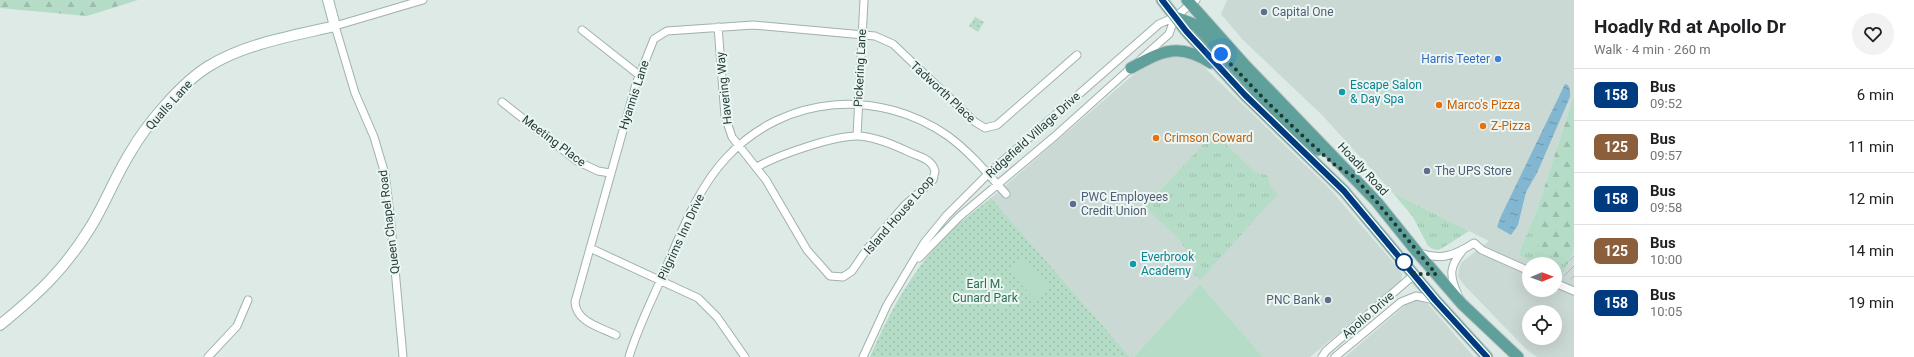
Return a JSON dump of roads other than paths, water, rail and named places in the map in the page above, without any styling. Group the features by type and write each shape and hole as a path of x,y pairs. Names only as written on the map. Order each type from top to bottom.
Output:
{"main road":[{"path":"1162,0 1175,17 1245,95 1344,191 1415,274 1435,300 1487,357"},
{"name":"Hoadly Road","path":"1191,2 1249,69 1376,201 1417,252 1462,304 1518,357"},
{"path":"1175,17 1196,25 1265,100 1335,165 1354,177"},
{"path":"1131,68 1158,54 1176,50 1200,56 1222,70"},
{"path":"1415,274 1436,274"}],"street":[{"name":"Queen Chapel Road","path":"328,0 355,93 374,137 385,174 403,357"},
{"name":"Qualls Lane","path":"0,325 41,291 61,269 93,222 137,142 158,115 188,82 210,65 252,46 335,26 423,0"},
{"name":"Pickering Lane","path":"857,136 864,0"},
{"name":"Ridgefield Village Drive","path":"863,357 879,320 923,245 936,227 988,174 1154,29 1160,24 1175,17 1191,2"},
{"name":"Ridgefield Village Drive","path":"908,270 942,233 1169,34 1175,17"},
{"name":"Hyannis Lane","path":"616,335 582,318 576,308 575,302 610,172 639,75 654,39 667,31 753,25 862,35"},
{"name":"Havering Way","path":"718,27 725,116 727,127 738,146"},
{"path":"582,30 639,75"},
{"name":"Tadworth Place","path":"862,35 874,36 893,44 975,122 985,128 997,125 1077,55"},
{"name":"Meeting Place","path":"502,102 577,161 598,171 610,172"},
{"name":"Pilgrims Inn Drive","path":"629,357 690,214 702,191 712,176 738,146 765,126 787,116 822,106 858,104 883,107 901,112 936,128 965,150 1006,194"},
{"name":"Island House Loop","path":"738,146 757,167 807,250 830,276 842,277 852,271 888,224 933,180 936,171 930,161 867,136 844,137 783,154 757,167"},
{"path":"1417,252 1436,258 1463,250 1474,243 1482,250 1522,268"},
{"path":"590,248 698,298 708,307 745,357"},
{"path":"1462,304 1454,286 1451,273 1454,261 1463,250"},
{"name":"Apollo Drive","path":"1322,357 1326,351 1415,274"},
{"path":"1562,286 1574,291"},
{"name":"Apollo Drive","path":"1335,357 1401,302 1416,296 1435,300"},
{"path":"208,357 237,326 248,300"}],"water":[{"path":"1565,84 1568,85 1570,90 1570,97 1537,173 1526,192 1518,225 1511,235 1497,227"}],"place":[{"name":"Capital One","path":"1264,12"},
{"name":"Harris Teeter","path":"1498,59"},
{"name":"Escape Salon & Day Spa","path":"1342,92"},
{"name":"Marco's Pizza","path":"1439,105"},
{"name":"Z-Pizza","path":"1483,126"},
{"name":"Crimson Coward","path":"1156,138"},
{"name":"The UPS Store","path":"1427,171"},
{"name":"PWC Employees Credit Union","path":"1073,204"},
{"name":"Everbrook Academy","path":"1133,264"},
{"name":"PNC Bank","path":"1328,300"}],"park label":[{"name":"Earl M. Cunard Park","path":"985,291"}]}
